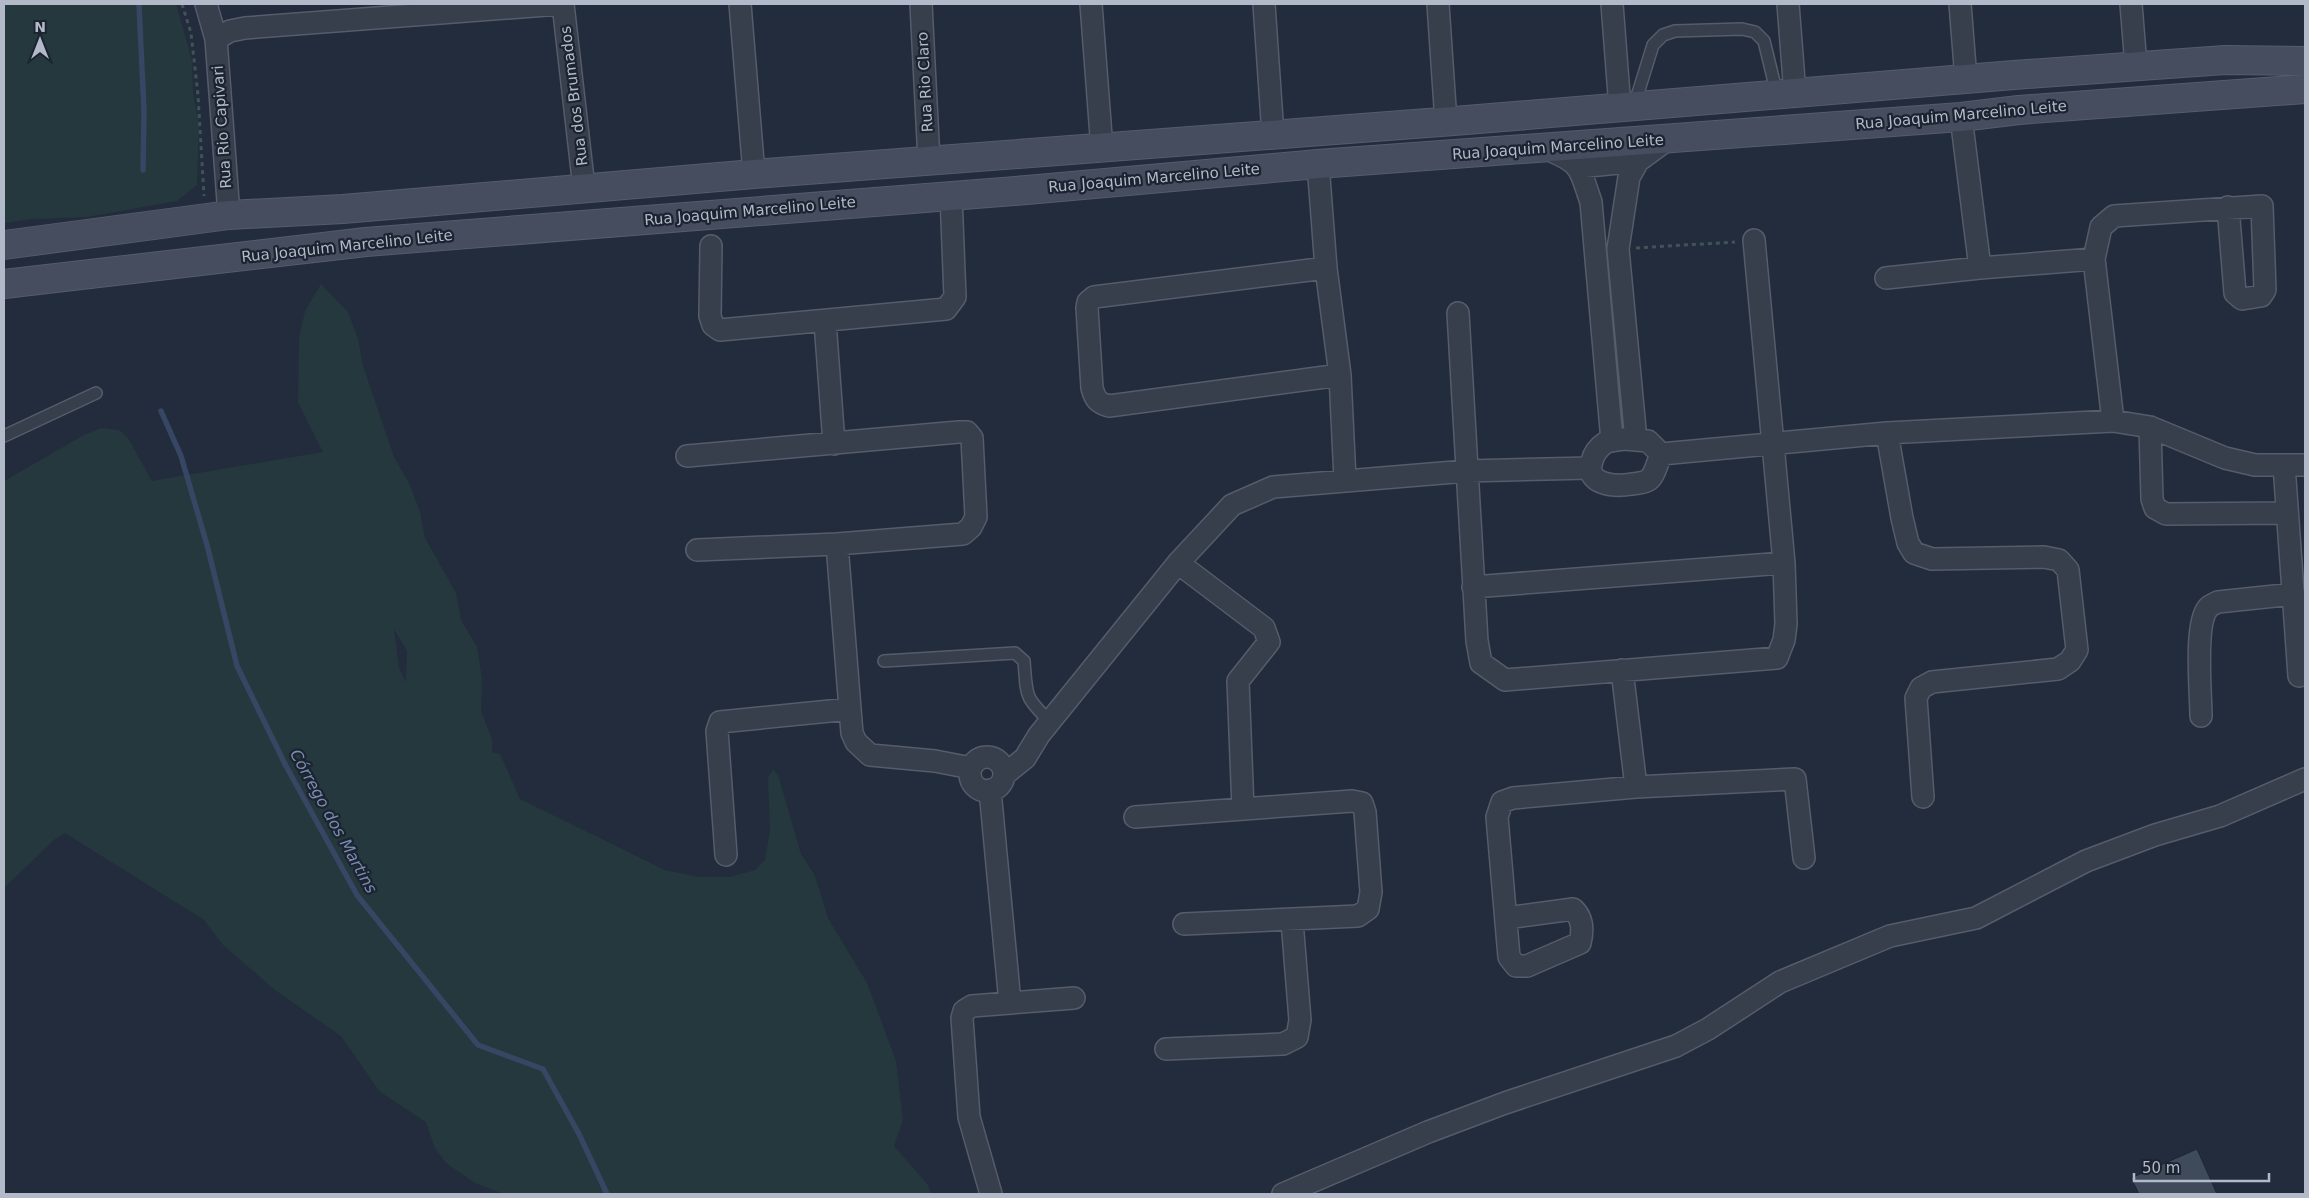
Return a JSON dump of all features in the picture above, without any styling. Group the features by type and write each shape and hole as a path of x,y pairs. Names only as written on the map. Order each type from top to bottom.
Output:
{"main road":[{"path":"4,245 229,216 353,208 754,174 1627,108 2136,66 2225,60 2305,61"},
{"path":"2089,70 2084,76 2083,84 2084,94 2090,104"},
{"path":"2014,75 2024,84 2025,91 2024,101 2018,110"},
{"name":"Rua Joaquim Marcelino Leite","path":"4,284 366,242 1026,190 1540,146 1668,139 1961,117 2090,104 2305,89"},
{"path":"1668,139 1700,121 1788,113 1796,110 1798,104 1786,94"},
{"path":"1429,156 1428,145 1432,136 1440,132 1544,125 1582,111"},
{"path":"1024,154 1020,163 1020,172 1026,190"},
{"path":"962,194 989,182 990,171 986,165 974,158"},
{"path":"473,234 508,222 575,205 583,198 584,188"}],"street":[{"name":"Rua Rio Capivari","path":"206,4 216,39 229,216"},
{"path":"216,39 230,31 245,28 562,4"},
{"name":"Rua dos Brumados","path":"562,4 584,188"},
{"path":"740,4 754,174"},
{"name":"Rua Rio Claro","path":"921,4 930,160"},
{"path":"1091,4 1102,148"},
{"path":"1264,4 1273,135"},
{"path":"1438,4 1446,122"},
{"path":"1612,4 1627,108"},
{"path":"1786,94 1788,4"},
{"path":"1960,4 1966,79"},
{"path":"2132,4 2136,66"},
{"path":"1961,117 1980,268"},
{"path":"1636,440 1618,249 1630,177 1638,161 1668,139"},
{"path":"1540,146 1566,157 1579,167 1591,202 1612,441"},
{"path":"1579,167 1638,161"},
{"path":"1318,164 1326,268 1340,374 1345,480"},
{"path":"711,246 710,316 712,325 720,330 946,309 955,297 962,194"},
{"path":"2113,421 2094,259 2100,227 2114,216 2228,207"},
{"path":"1458,313 1473,587 1477,641 1482,663 1505,680 1777,658 1784,640 1786,624 1784,563 1754,240"},
{"path":"1886,278 2094,259"},
{"path":"1326,268 1094,297 1088,302 1087,308 1092,388 1095,398 1100,404 1109,406 1340,374"},
{"path":"826,321 834,444"},
{"path":"1661,454 1652,476 1647,482 1612,485 1599,481 1592,476 1589,468 1594,453 1606,442 1612,441 1636,440 1648,442 1661,454 1887,433 2113,421 2150,427 2225,458 2255,465 2305,465"},
{"path":"2150,427 2152,498 2155,508 2166,514 2286,513"},
{"path":"687,456 967,432 972,438 976,517 972,527 963,534 837,544 697,550"},
{"path":"1887,433 1902,518 1908,543 1914,552 1932,560 2044,557 2059,560 2068,570 2077,650 2070,661 2058,669 1932,682 1921,688 1916,698 1923,797"},
{"path":"2284,466 2299,676"},
{"path":"837,544 852,733 856,742 870,755 935,762 971,774 978,788 995,775 1025,758 1045,728 1178,563 1232,505 1273,487 1467,472 1589,468"},
{"path":"1178,563 1264,628 1268,634 1269,642 1238,681 1243,809"},
{"path":"1473,587 1784,563"},
{"path":"2201,716 2200,662 2202,620 2207,608 2218,602 2294,594"},
{"path":"1622,670 1636,787"},
{"path":"726,855 717,730 720,722 850,709"},
{"path":"971,774 978,760 988,757 995,775 1010,1003"},
{"path":"1506,918 1497,817 1502,802 1513,798 1636,787 1796,779 1804,858"},
{"path":"1283,1194 1436,1129 1505,1103 1676,1046 1708,1029 1780,982 1890,936 1976,918 2086,860 2155,835 2220,816 2305,779"},
{"path":"1135,817 1352,801 1362,803 1365,812 1371,892 1368,909 1358,916 1184,924"},
{"path":"1166,1049 1284,1044 1297,1037 1300,1020 1292,920"},
{"path":"991,1194 969,1118 962,1018 964,1011 972,1006 1074,998"}],"lane":[{"path":"1627,108 1653,45 1663,35 1674,31 1742,29 1755,32 1764,41 1786,94"},
{"path":"4,436 96,393"},
{"path":"884,661 1015,653 1024,661 1027,694 1045,728"}],"path":[{"path":"182,4 191,33 198,95 204,198"},
{"path":"1618,249 1754,240"}],"green space":[{"path":"4,4 176,4 192,60 193,93 199,124 197,185 177,201 87,217 33,219 4,223"},
{"path":"321,284 348,312 358,339 363,366 394,457 410,485 420,512 425,538 456,593 461,620 477,647 482,679 481,712 492,739 492,752 500,754 520,799 665,870 699,877 730,877 755,870 765,860 770,830 768,778 773,769 778,775 801,854 815,876 828,918 867,983 896,1061 903,1120 894,1146 928,1185 931,1194 504,1194 475,1183 446,1163 435,1148 426,1122 380,1092 341,1036 275,990 223,945 204,920 65,833 54,840 4,888 4,481 84,435 101,428 119,430 128,438 152,481 323,452 298,402 299,338 305,311","holes":["394,629 407,651 406,682 399,668"]}],"building":[{"path":"2197,1149 2217,1194 2139,1194 2131,1178"}],"waterway":[{"name":"Córrego dos Martins","path":"139,4 144,111 143,170"},
{"name":"Córrego dos Martins","path":"161,411 181,456 207,545 237,666 286,766 357,895 478,1045 543,1069 579,1134 607,1194"}]}
